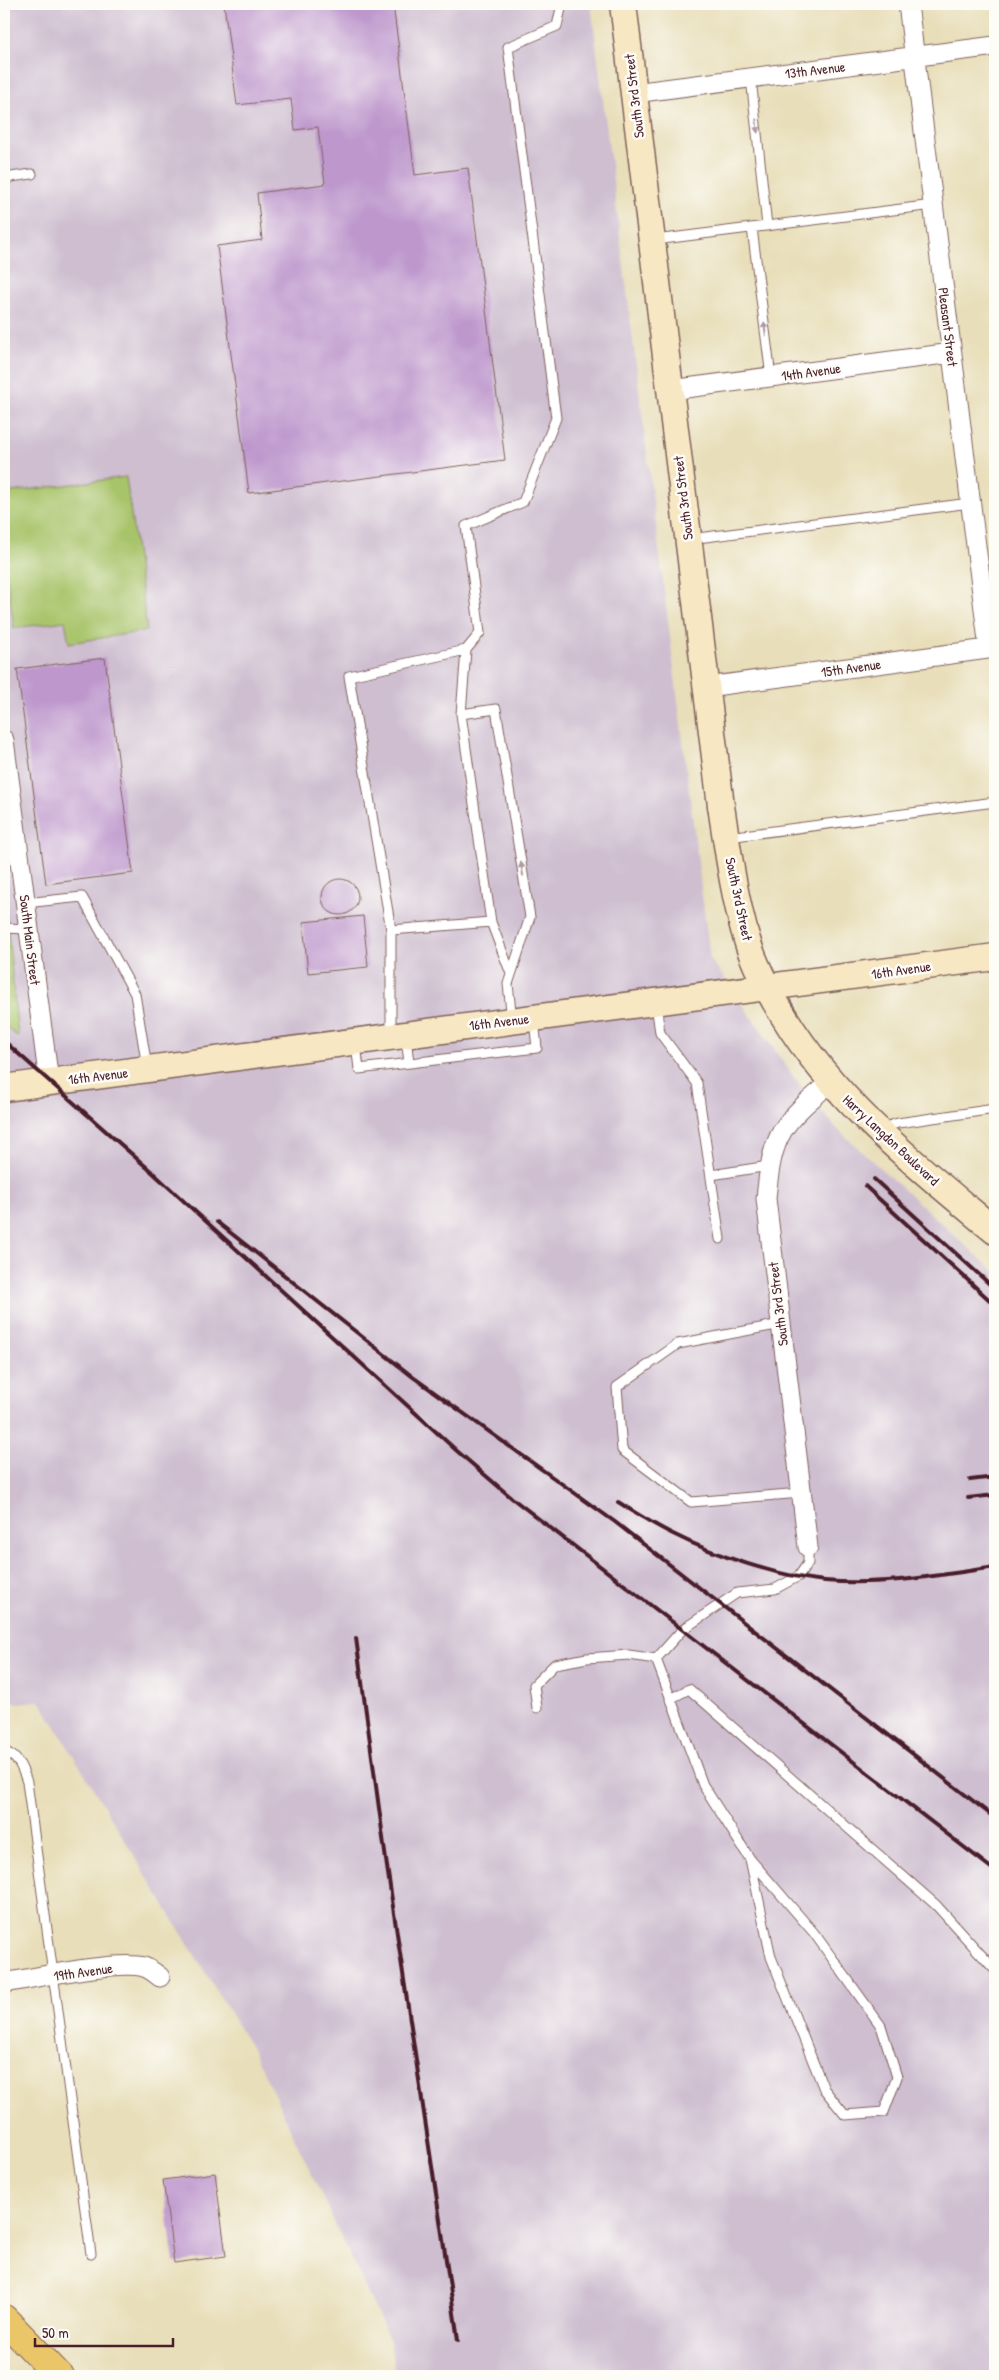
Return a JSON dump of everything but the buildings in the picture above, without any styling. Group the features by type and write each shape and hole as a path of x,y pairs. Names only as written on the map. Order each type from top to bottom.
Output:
{"main road":[{"name":"South 3rd Street","path":"623,4 726,837 747,941 766,988"},
{"name":"16th Avenue","path":"4,1088 995,957"},
{"name":"Harry Langdon Boulevard","path":"766,988 794,1033 831,1082 857,1112 909,1160 995,1231"},
{"path":"4,2319 59,2376"}],"street":[{"name":"Pleasant Street","path":"908,4 970,503 992,649"},
{"name":"13th Avenue","path":"634,93 995,46"},
{"name":"14th Avenue","path":"670,390 952,353"},
{"name":"15th Avenue","path":"707,687 992,649"},
{"name":"South Main Street","path":"4,740 49,1082"},
{"name":"South 3rd Street","path":"808,1547 766,1199 769,1166 777,1139 786,1124 799,1109 831,1082"},
{"name":"19th Avenue","path":"4,1983 131,1966 143,1967 160,1977"}],"lane":[{"path":"409,1063 398,1035 391,930 349,676 466,650 480,634 466,526 523,502 556,418 508,47 557,26 562,4"},
{"path":"750,78 767,226"},
{"path":"4,178 32,174"},
{"path":"652,241 933,205"},
{"path":"752,228 771,377"},
{"path":"688,539 970,503"},
{"path":"466,650 461,714 492,922 511,974"},
{"path":"355,1041 359,1069 537,1048 508,984 530,917 496,709 461,714"},
{"path":"726,837 995,802"},
{"path":"26,903 82,897 135,994 147,1070"},
{"path":"391,930 492,922"},
{"path":"4,928 29,929"},
{"path":"655,1002 660,1033 697,1083 720,1240"},
{"path":"877,1130 898,1123 995,1109"},
{"path":"711,1175 769,1166"},
{"path":"781,1324 678,1344 617,1387 622,1450 691,1502 802,1492"},
{"path":"656,1659 682,1630 737,1593 775,1589 798,1576 808,1563 808,1547"},
{"path":"537,1708 534,1685 554,1664 588,1658 630,1656 656,1659"},
{"path":"656,1659 703,1785 750,1859 814,1933 881,2026 897,2077 884,2112 845,2115 824,2089 771,1957 750,1859"},
{"path":"670,1699 689,1689 936,1904 995,1970"},
{"path":"4,1752 10,1753 21,1764 27,1782 91,2254"}],"shaded area":[{"path":"4,4 591,4 710,958 796,1080 837,1129 995,1272 995,2376 395,2376 390,2341 255,2054 40,1701 4,1704"}],"green space":[{"path":"126,477 147,631 69,643 65,621 14,628 4,557 4,493"},
{"path":"4,888 18,1037 4,1025"}],"railway":[{"path":"4,1041 152,1172 457,1451 513,1499 995,1871"},
{"path":"874,1179 995,1289"},
{"path":"865,1186 995,1305"},
{"path":"217,1222 413,1377 615,1522 995,1818"},
{"path":"970,1480 995,1477"},
{"path":"968,1498 995,1495"},
{"path":"618,1502 645,1519 708,1550 787,1575 825,1581 868,1582 932,1576 995,1567"},
{"path":"356,1638 386,1860 458,2340"}]}
